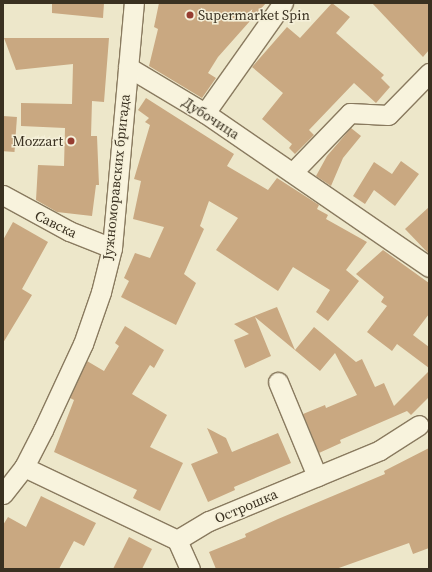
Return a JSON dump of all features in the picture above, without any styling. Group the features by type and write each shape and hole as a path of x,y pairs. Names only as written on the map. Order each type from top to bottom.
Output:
{"street":[{"name":"Јужноморавских бригада","path":"3,494 24,467 83,344 112,248 134,3"},
{"path":"205,113 282,3"},
{"name":"Дубочица","path":"128,67 205,113 293,172 429,267"},
{"path":"293,172 350,113 388,115 429,73"},
{"name":"Савска","path":"3,195 69,231 112,248"},
{"path":"278,382 317,476"},
{"name":"Острошка","path":"177,540 209,521 387,446 419,425"},
{"path":"24,467 177,540 190,569"}],"building":[{"path":"52,3 104,3 103,18 52,13"},
{"path":"159,3 266,3 218,57 208,73 216,78 202,98 149,66 158,29 154,27"},
{"path":"332,3 350,17 336,33 384,75 381,78 390,87 376,103 354,83 309,130 314,135 295,154 289,148 292,144 262,119 283,93 252,67 287,27 300,38"},
{"path":"372,3 429,3 429,50 423,57"},
{"path":"4,38 109,38 104,102 92,101 91,136 97,136 99,185 96,185 92,216 57,212 36,200 38,165 64,166 65,128 21,126 21,103 72,104 73,64 16,70"},
{"path":"146,98 234,154 227,166 268,190 277,178 319,205 317,209 328,215 326,219 367,242 346,270 359,281 328,321 316,312 330,290 293,267 278,291 216,250 238,218 209,201 200,226 204,229 184,274 196,283 176,325 121,297 129,281 124,278 135,253 150,258 164,227 133,219 141,181 134,179 150,125 145,122 149,118 138,110"},
{"path":"3,116 17,117 15,152 3,151"},
{"path":"351,128 361,136 343,158 331,186 316,176 327,156"},
{"path":"401,161 419,174 395,206 374,190 365,204 353,196 374,162 392,174"},
{"path":"429,207 429,254 405,229"},
{"path":"13,222 48,242 22,289 32,295 3,343 3,240"},
{"path":"383,250 429,283 429,314 413,335 429,347 429,368 397,344 392,351 367,332 387,306 381,302 384,297 356,274"},
{"path":"277,307 295,350 314,327 356,362 362,359 375,387 384,383 394,406 429,371 429,397 411,415 407,411 340,440 341,443 319,453 303,414 325,405 326,408 357,395 335,353 320,371 255,317 271,356 245,368 234,340 249,334 234,324"},
{"path":"125,326 164,350 154,368 150,365 132,394 167,415 150,447 183,463 160,511 133,498 137,490 54,452 74,400 70,398 87,361 104,371 119,346 115,343"},
{"path":"207,428 226,438 232,452 278,433 291,463 234,487 235,490 208,502 191,464 218,453"},
{"path":"429,448 429,548 413,554 409,543 336,569 216,569 209,552 246,537 245,534 278,519 385,474 384,471"},
{"path":"41,496 96,523 84,546 74,541 59,569 3,569 3,525 8,517 26,527"},
{"path":"129,537 152,549 142,569 113,569"}],"place":[{"name":"Supermarket Spin","path":"190,15"},
{"name":"Mozzart","path":"71,141"}]}
